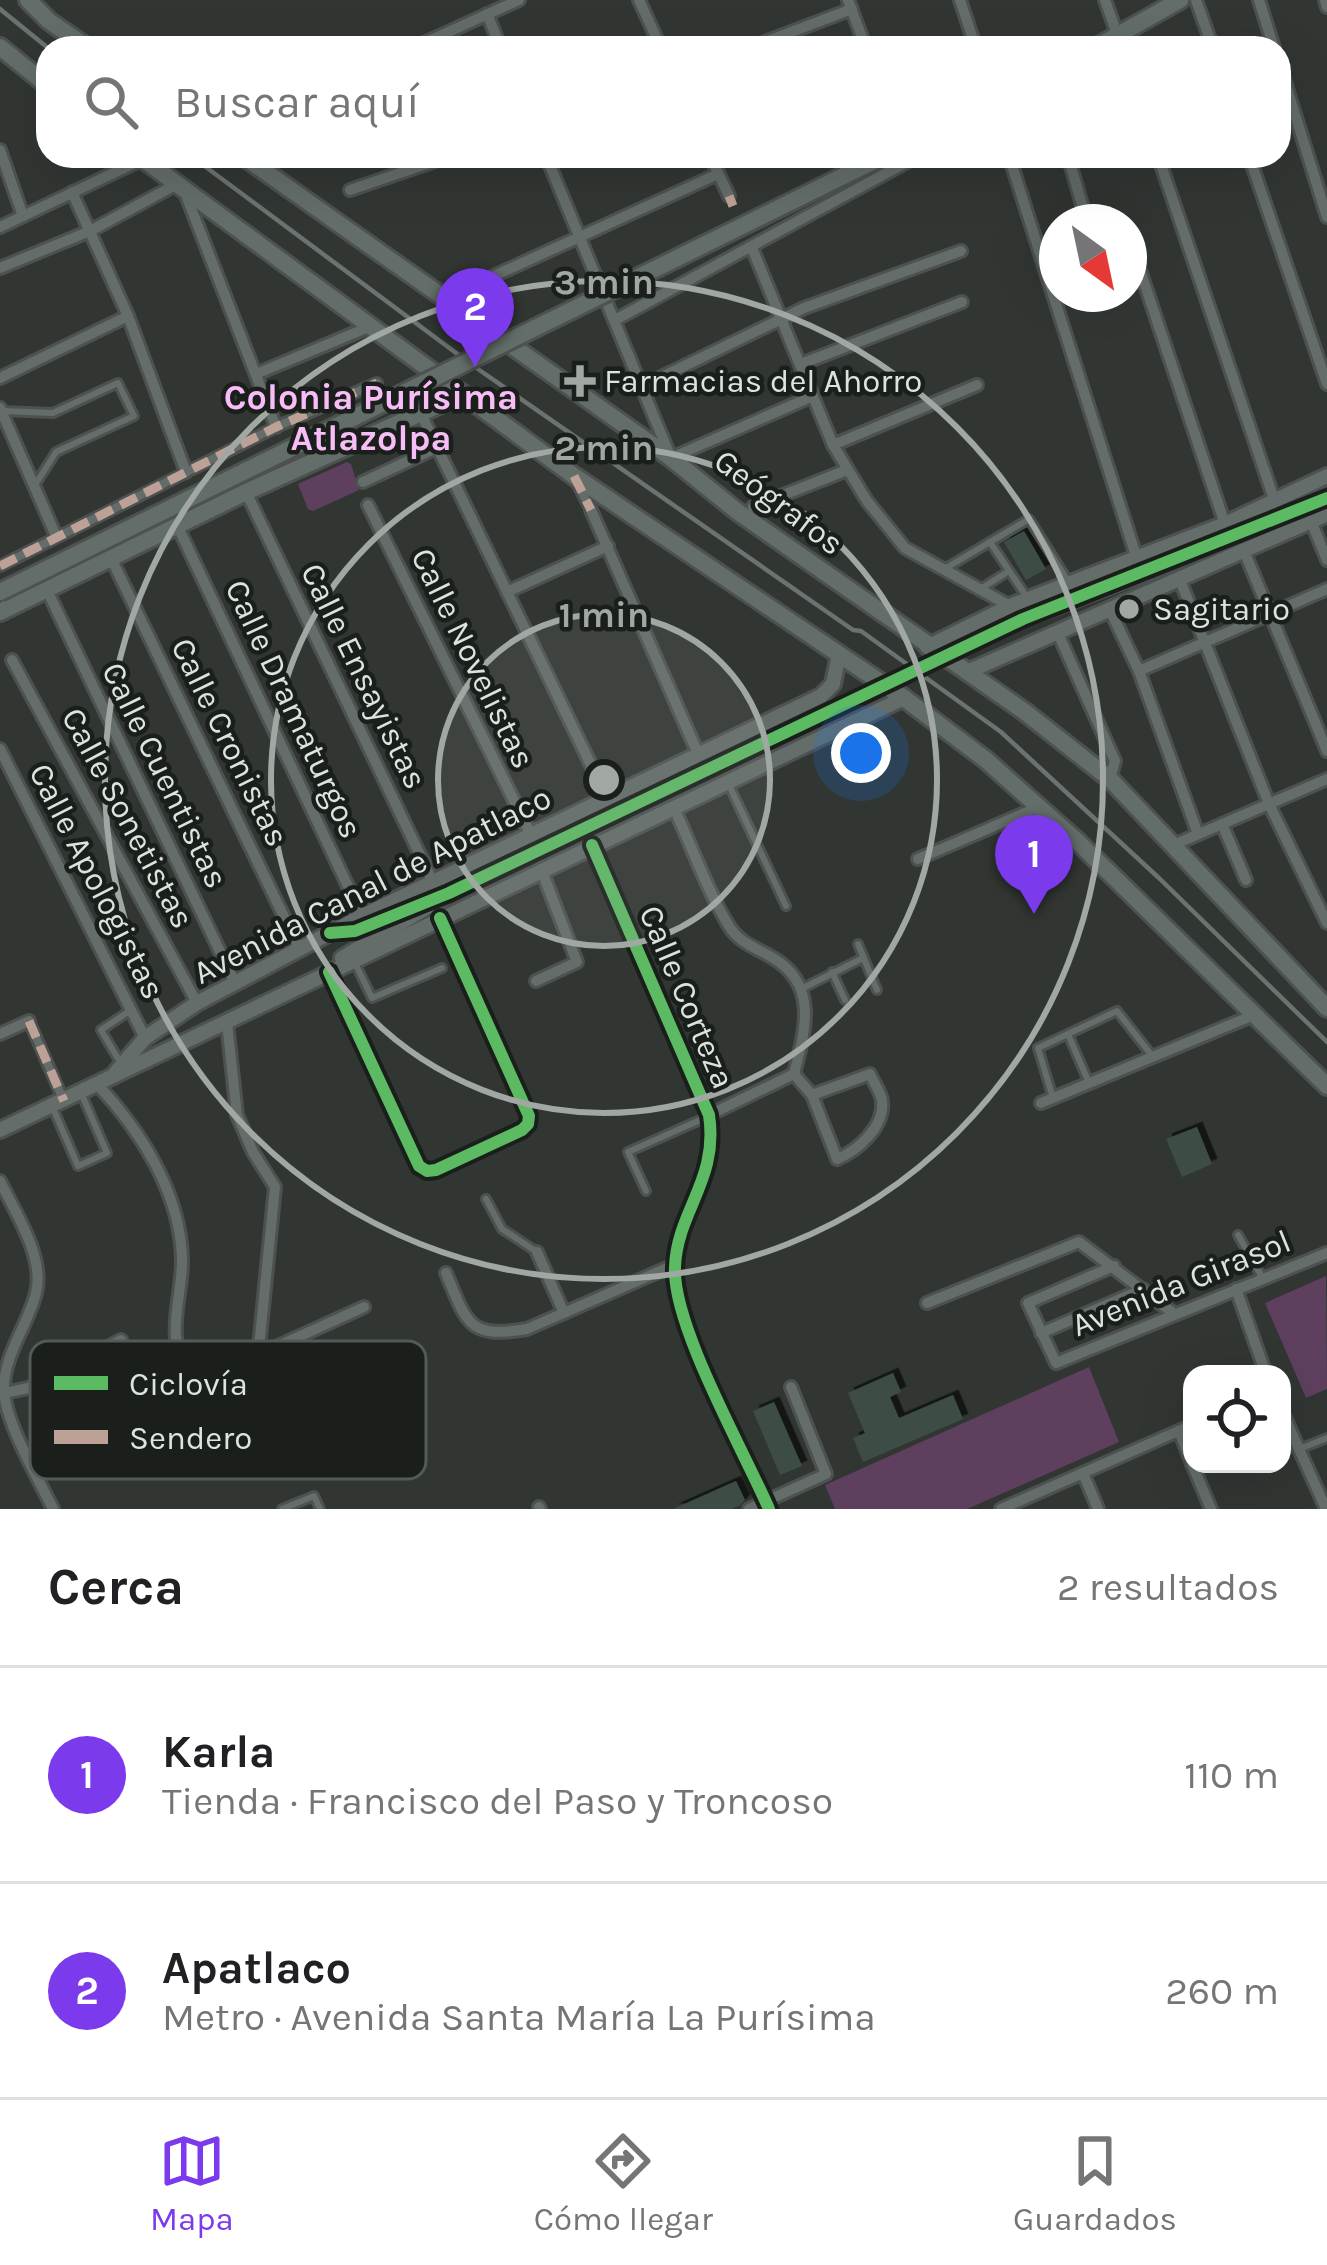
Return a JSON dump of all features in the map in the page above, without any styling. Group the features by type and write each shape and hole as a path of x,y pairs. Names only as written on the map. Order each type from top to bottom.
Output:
{"main road":[{"path":"28,0 71,36"},
{"path":"1128,36 1180,0"},
{"path":"0,46 36,76"},
{"path":"154,168 574,476 904,698 1041,806 1327,1086"},
{"name":"Geógrafos","path":"260,168 671,458 738,512 968,672 1110,779 1324,1000"},
{"path":"0,592 860,168"},
{"path":"0,612 246,492 463,394"}],"street":[{"path":"439,36 519,0"},
{"path":"639,0 656,36"},
{"path":"960,0 970,36"},
{"path":"1105,0 1117,36"},
{"path":"1196,0 1209,36"},
{"path":"1259,0 1270,36"},
{"path":"777,36 850,5 862,36"},
{"path":"487,14 496,36"},
{"path":"1291,102 1327,217"},
{"path":"0,150 23,216"},
{"path":"0,226 121,168"},
{"path":"350,190 415,168"},
{"path":"551,168 671,458 813,396"},
{"path":"715,168 731,201"},
{"path":"615,320 895,168"},
{"path":"1013,168 1137,559"},
{"path":"1071,168 1082,204"},
{"path":"1162,168 1278,508"},
{"path":"1254,168 1327,384"},
{"path":"476,284 718,174"},
{"path":"0,268 180,187 276,427"},
{"path":"72,192 128,316 186,472"},
{"path":"752,248 832,445 847,470 905,548 982,587 1005,609"},
{"path":"643,386 782,318 961,251"},
{"path":"1147,291 1225,524"},
{"path":"800,364 962,302"},
{"path":"0,378 128,316"},
{"path":"256,374 369,327"},
{"path":"0,566 276,427 377,383"},
{"path":"832,445 977,385"},
{"path":"1,409 56,536"},
{"path":"421,414 607,798"},
{"path":"363,482 436,448"},
{"path":"753,507 847,470"},
{"path":"574,476 699,755"},
{"path":"927,647 1028,599 1278,508 1327,476"},
{"path":"330,933 355,931 449,893 1023,619 1172,562 1327,486"},
{"name":"Calle Ensayistas","path":"246,492 433,882"},
{"path":"1278,508 1295,513 1327,498"},
{"name":"Calle Novelistas","path":"368,505 531,835"},
{"path":"968,672 1327,514"},
{"path":"1312,520 1327,560"},
{"name":"Calle Dramaturgos","path":"177,525 362,916"},
{"path":"507,592 608,546"},
{"path":"1244,551 1327,752"},
{"name":"Calle Cronistas","path":"111,558 299,950"},
{"path":"1180,580 1269,804 1327,923"},
{"path":"1139,671 1327,589"},
{"name":"Calle Cuentistas","path":"47,590 235,983"},
{"path":"1005,609 992,622 991,638 1007,652"},
{"path":"1110,610 1139,671 1198,833"},
{"path":"1057,631 1115,761 1110,779"},
{"name":"Avenida Canal de Apatlaco","path":"0,1130 97,1084 119,1069 145,1038 191,1006 362,916 821,696 833,684 839,654"},
{"name":"Calle Sonetistas","path":"12,660 191,1006"},
{"name":"Avenida Canal de Apatlaco","path":"119,1069 149,1062 541,869 904,698"},
{"path":"794,710 813,722 814,741"},
{"name":"Calle Apologistas","path":"0,749 145,1038"},
{"path":"1172,846 1327,779"},
{"path":"918,859 1041,806"},
{"path":"674,808 731,930 751,948 786,966 806,999 807,1024 794,1074 709,1115"},
{"path":"1222,824 1246,880"},
{"name":"Calle Corteza","path":"592,845 709,1115 712,1159 674,1265"},
{"path":"536,981 577,962 541,869"},
{"path":"440,918 529,1116 522,1130 427,1171 419,1166 333,970 345,954 426,911 449,893"},
{"path":"191,1006 199,1036"},
{"path":"1047,1101 1255,1014"},
{"path":"0,1034 29,1021 58,1103"},
{"path":"227,1023 237,1115 275,1187 260,1341"},
{"path":"794,1074 812,1095 837,1159 860,1149 882,1099 870,1074 812,1095"},
{"path":"97,1084 131,1120 164,1187 182,1256 175,1341"},
{"path":"0,1180 34,1259 37,1292 2,1394 30,1457"},
{"path":"927,1303 1068,1244 1088,1245 1173,1313"},
{"path":"537,1252 564,1313"},
{"name":"Avenida Girasol","path":"1041,1333 1056,1364 1327,1253"},
{"path":"446,1273 466,1319 486,1333 527,1329 674,1265 678,1303 767,1505"},
{"path":"1114,1266 1028,1304 1041,1333 1143,1289"},
{"path":"1236,1289 1263,1365"},
{"path":"292,1341 364,1307"},
{"path":"0,1340 20,1332"},
{"path":"748,1509 767,1505 826,1474 791,1387"},
{"path":"1001,1509 1183,1429"},
{"path":"1178,1431 1183,1443"},
{"path":"1291,1431 1326,1509"},
{"path":"1083,1473 1098,1509"},
{"path":"1196,1473 1211,1509"},
{"path":"40,1479 53,1509"}],"lane":[{"path":"1,409 53,413 118,382 134,416 56,452 34,486"},
{"path":"946,568 1029,519 1070,584"},
{"path":"990,542 1028,599"},
{"path":"982,587 1010,571"},
{"path":"728,783 785,906"},
{"path":"858,944 877,990"},
{"path":"801,989 863,958"},
{"path":"353,960 372,998 442,968"},
{"path":"832,972 845,1000"},
{"path":"119,1069 101,1030 131,1010"},
{"path":"1047,1101 1038,1048 1117,1011 1153,1057"},
{"path":"1068,1034 1088,1083"},
{"path":"58,1103 78,1166 107,1153 81,1092"},
{"path":"646,1191 628,1152 709,1115"},
{"path":"486,1199 502,1228 537,1252"},
{"path":"1238,1235 1264,1280"},
{"path":"1299,1449 1327,1438"},
{"path":"282,1509 314,1496 320,1509"}],"shaded area":[{"path":"347,462 359,490 313,511 308,509 298,484"},
{"path":"1326,1276 1327,1389 1306,1398 1265,1303"},
{"path":"1089,1367 1119,1442 967,1509 835,1509 825,1485"}],"building":[{"path":"1024,531 1046,569 1026,580 1004,542"},
{"path":"1197,1127 1212,1164 1182,1177 1166,1139"},
{"path":"893,1373 901,1392 890,1397 899,1418 953,1395 963,1419 863,1462 853,1438 865,1433 848,1393"},
{"path":"774,1402 802,1466 780,1475 753,1411"},
{"path":"736,1481 745,1500 732,1509 673,1509"}],"railway":[{"path":"0,9 36,38"},
{"path":"207,168 475,367 1001,732 1327,1042"}],"marked path":[{"path":"729,196 733,206"},
{"path":"0,566 276,427 377,383"},
{"path":"574,476 591,510"},
{"path":"29,1021 64,1101"}],"cycle path":[{"path":"330,933 355,931 449,893 1023,619 1327,498"},
{"path":"592,845 709,1115 708,1158 677,1247 677,1292 697,1354 769,1509"},
{"path":"329,972 419,1166 436,1170 522,1130 529,1116 440,918"}],"place":[{"name":"Apatlaco","path":"475,367"},
{"name":"Farmacias del Ahorro","path":"580,381"},
{"name":"Sagitario","path":"1129,609"},
{"name":"Karla","path":"1034,914"}],"district":[{"name":"Colonia Purísima Atlazolpa","path":"371,418"}]}
